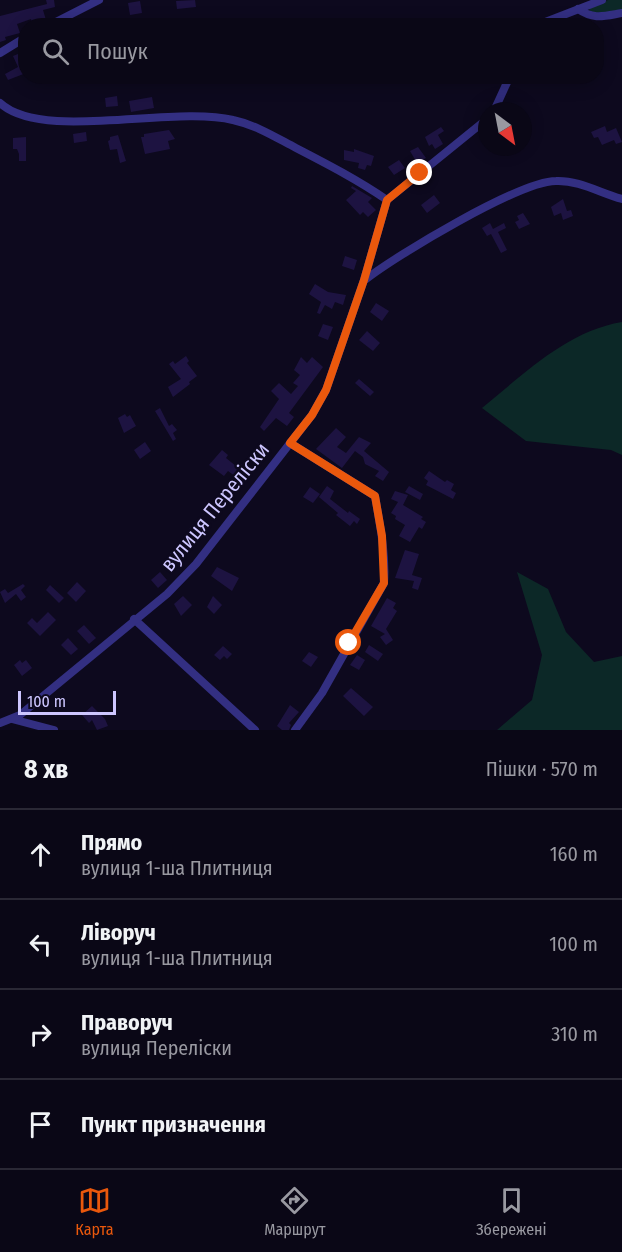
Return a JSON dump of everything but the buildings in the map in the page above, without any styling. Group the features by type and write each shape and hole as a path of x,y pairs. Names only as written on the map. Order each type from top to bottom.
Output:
{"street":[{"path":"64,18 99,0"},
{"path":"555,18 602,0"},
{"path":"578,9 589,17 597,18 622,13"},
{"path":"0,52 18,42"},
{"path":"498,102 506,84"},
{"path":"0,103 10,112 34,119 83,121 174,114 232,119 252,125 360,181 387,200 478,126"},
{"path":"364,280 394,259 527,187 556,180 581,184 622,199"},
{"name":"вулиця Переліски","path":"0,723 20,715 167,594 196,564 312,415 326,390 364,280 387,200"},
{"path":"290,443 375,496 382,536 384,574 384,583 322,693 294,730"},
{"path":"134,619 255,730"},
{"path":"12,718 54,730"}],"green space":[{"path":"608,0 622,0 622,9 599,16 589,10 591,7"},
{"path":"622,322 622,455 611,450 526,441 482,408 530,368 565,344 583,334"},
{"path":"517,572 548,589 566,632 594,662 622,656 622,730 497,730 532,700 542,655"}],"route":[{"path":"349,643 384,583 382,536 375,496 290,443 312,415 326,390 364,280 387,200 420,173"}]}
